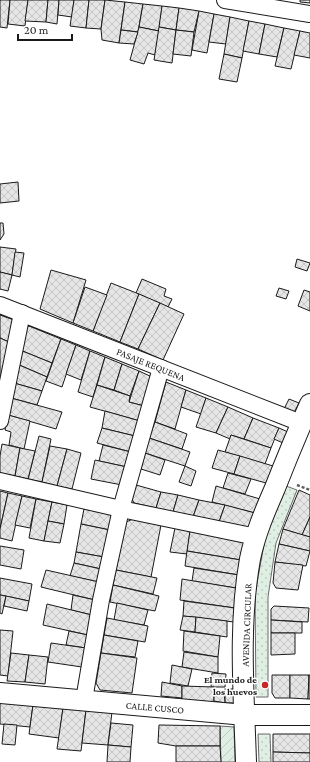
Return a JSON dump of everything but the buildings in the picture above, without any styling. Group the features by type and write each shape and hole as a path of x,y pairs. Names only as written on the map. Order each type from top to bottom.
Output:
{"street":[{"path":"225,0 310,14"},
{"name":"PASAJE REQUENA","path":"0,305 301,423"},
{"path":"0,421 22,313"},
{"path":"84,700 101,600 121,509 161,368"},
{"name":"AVENIDA CIRCULAR","path":"246,762 244,643 245,607 250,559 256,537 310,404"},
{"path":"0,481 121,509 256,537"},
{"name":"CALLE CUSCO","path":"0,693 245,715 310,715"}],"path":[{"path":"292,484 310,490"}],"green space":[{"path":"286,486 297,490 276,543 268,597 268,697 256,697 255,594 265,539"},
{"path":"220,726 234,727 235,762 221,762"},
{"path":"258,734 270,734 271,762 259,762"}],"place":[{"name":"El mundo de los huevos","path":"265,685"}]}
